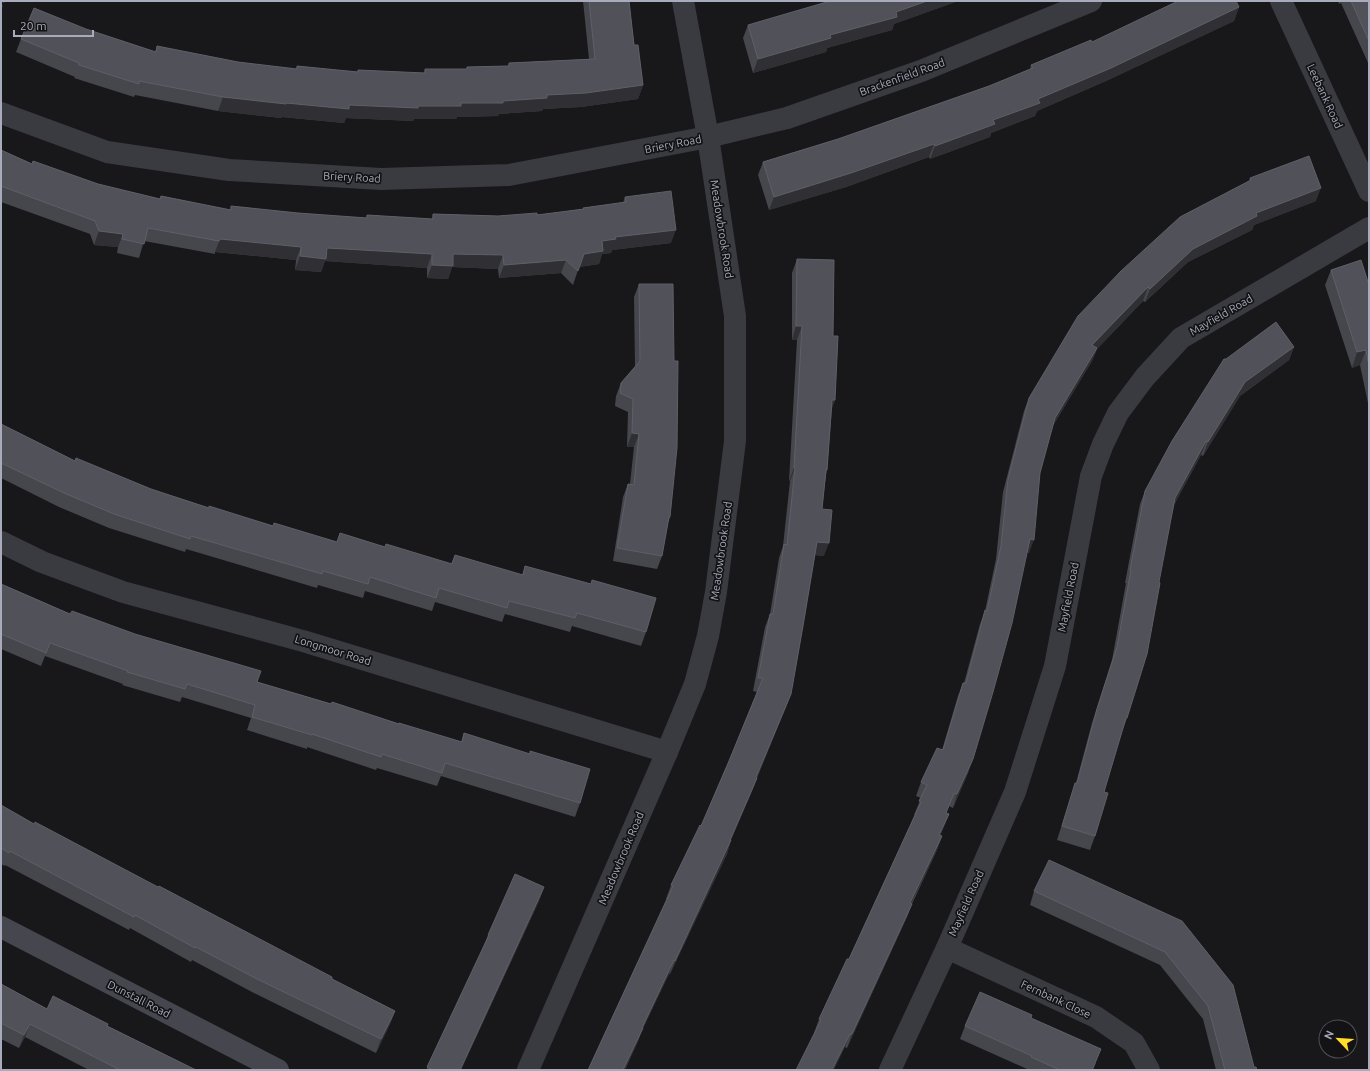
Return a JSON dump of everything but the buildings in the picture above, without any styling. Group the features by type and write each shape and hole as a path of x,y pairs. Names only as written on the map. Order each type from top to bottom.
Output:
{"street":[{"name":"Meadowbrook Road","path":"528,1070 667,752 695,684 708,636 716,592 735,441 735,316 708,137 683,1"},
{"name":"Brackenfield Road","path":"708,137 787,118 921,71 1091,1"},
{"name":"Leebank Road","path":"1281,1 1369,191"},
{"name":"Briery Road","path":"1,113 107,152 229,170 381,179 509,175 708,137"},
{"name":"Mayfield Road","path":"890,1070 947,948 1015,792 1055,666 1091,476 1103,444 1118,413 1145,376 1180,338 1369,228"},
{"name":"Longmoor Road","path":"1,542 42,562 123,592 303,640 667,752"},
{"name":"Dunstall Road","path":"1,927 278,1070"},
{"name":"Fernbank Close","path":"947,948 1096,1017 1134,1043 1149,1070"}],"path":[{"path":"1,7 4,1"}]}
